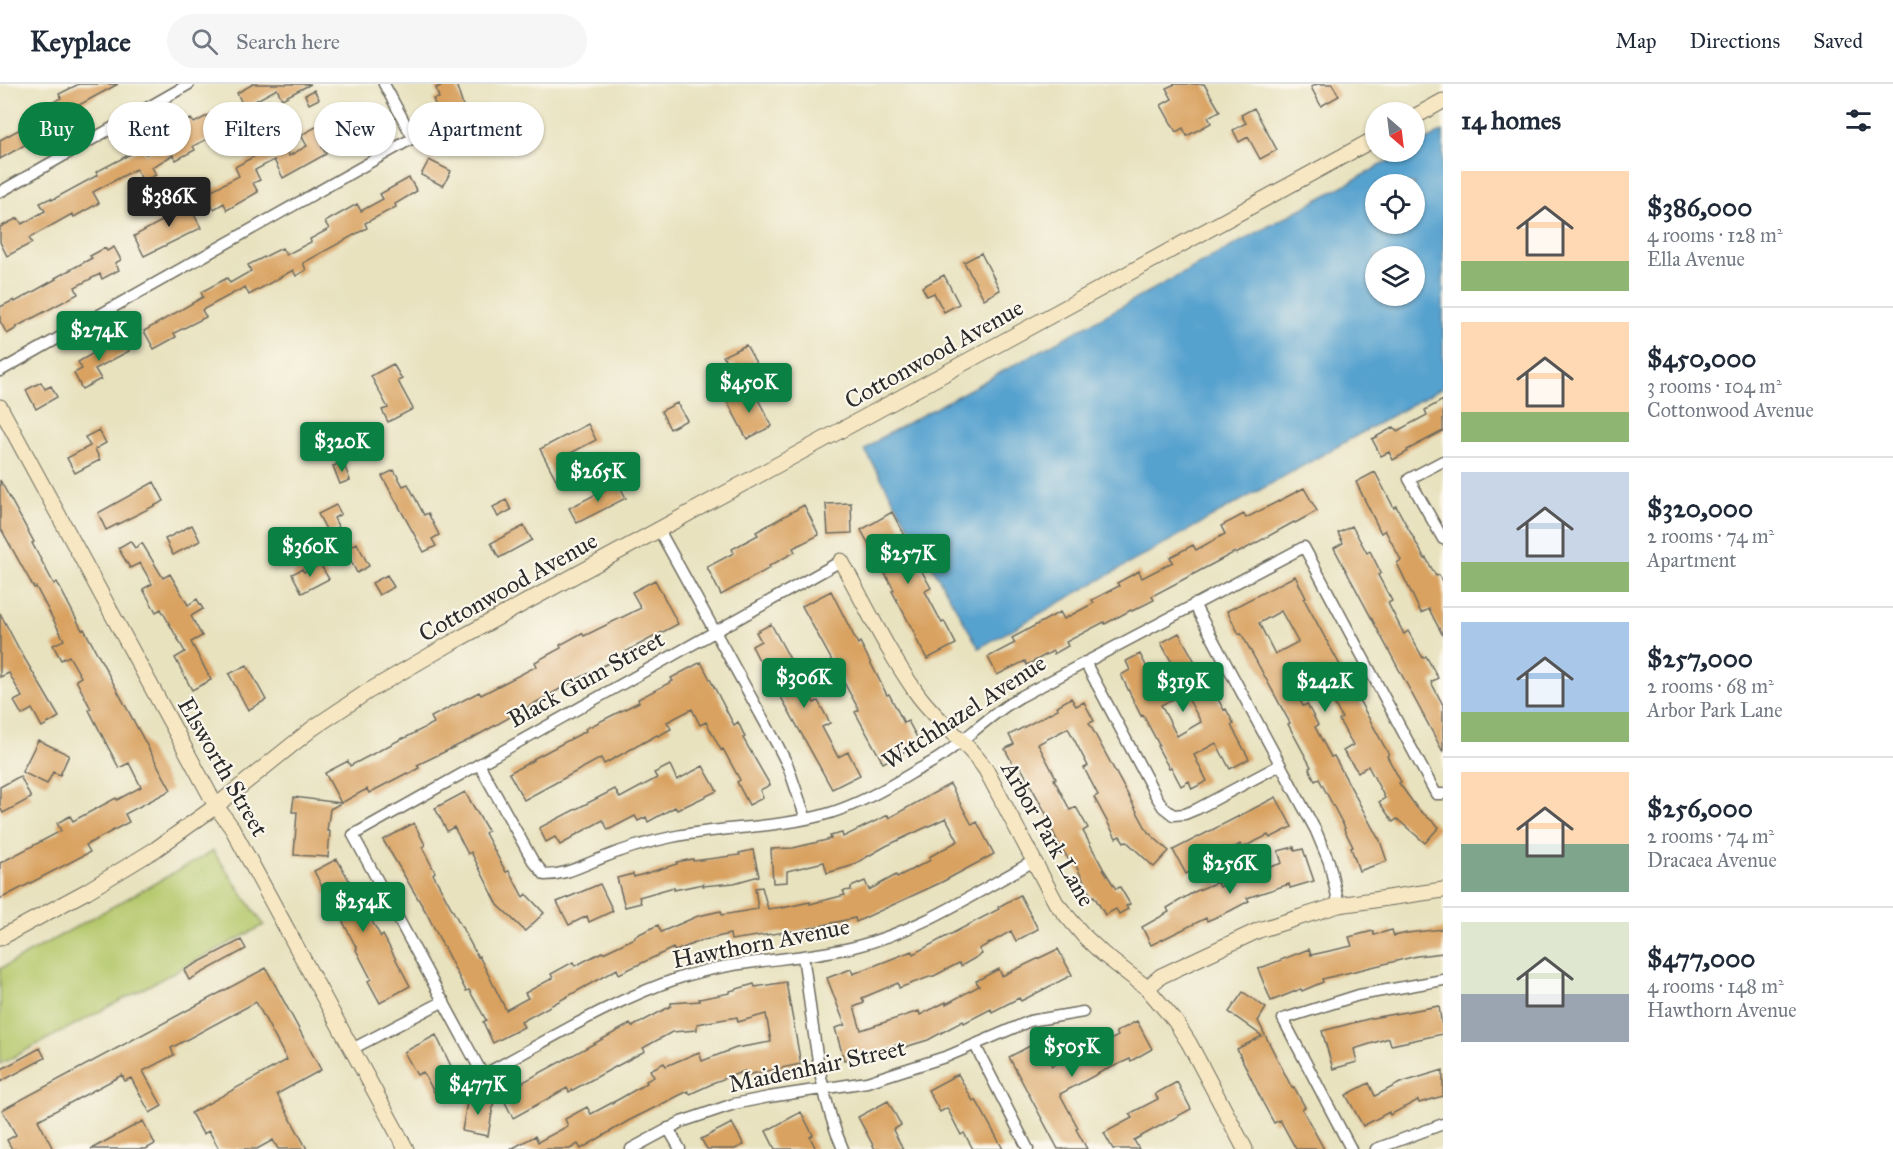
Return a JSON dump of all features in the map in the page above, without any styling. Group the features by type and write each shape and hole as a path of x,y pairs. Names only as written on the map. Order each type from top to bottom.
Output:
{"street":[{"path":"0,192 189,84"},
{"path":"0,370 414,138 384,84"},
{"path":"1425,111 1443,101"},
{"name":"Cottonwood Avenue","path":"0,938 156,849 216,806 313,728 367,692 453,642 1365,144"},
{"name":"Elsworth Street","path":"0,407 216,806 232,828 406,1149"},
{"path":"1443,460 1409,479 1443,539"},
{"path":"659,530 788,766 806,819"},
{"name":"Witchhazel Avenue","path":"479,764 533,861 545,875 561,875 598,859 671,837 806,819 864,800 942,756 998,710 1304,547 1436,794 1443,794"},
{"name":"Black Gum Street","path":"352,835 841,561"},
{"name":"Arbor Park Lane","path":"841,561 916,693 978,757 1056,903 1102,954 1147,988 1174,1021 1189,1043 1245,1149"},
{"path":"1194,604 1323,847 1339,905"},
{"path":"1085,662 1156,796 1163,807 1173,815 1197,809 1280,765"},
{"name":"Hawthorn Avenue","path":"352,835 483,1075 646,990 681,977 717,968 827,953 890,936 919,925 1034,861"},
{"path":"1147,988 1161,976 1259,930 1339,905 1443,890"},
{"path":"803,956 828,1112 843,1149"},
{"path":"1351,1149 1283,1019 1359,995 1443,980"},
{"path":"352,1049 444,1001"},
{"name":"Maidenhair Street","path":"631,1149 681,1122 734,1104 867,1082 909,1070 1030,1022 1083,1012"},
{"path":"975,1045 1028,1149"},
{"path":"1376,1149 1443,1124"},
{"path":"668,1128 680,1149"}],"green space":[{"path":"213,851 264,925 0,1064 0,969"}],"water":[{"path":"1443,131 1443,387 979,648 865,450 882,437 1387,162 1425,162 1425,141"}],"building":[{"path":"79,84 118,84 85,102 53,102 61,98 59,94"},
{"path":"253,84 311,84 282,99 277,89 253,102 242,102 237,93"},
{"path":"446,84 456,84 462,102 434,102 433,99 439,98 436,88"},
{"path":"1175,84 1204,84 1220,111 1208,117 1211,123 1187,136 1183,128 1176,132 1161,105 1172,99 1166,88"},
{"path":"1317,84 1332,84 1339,96 1321,106 1311,87"},
{"path":"314,90 319,99 309,104 305,95"},
{"path":"1254,108 1277,150 1260,159 1248,137 1239,142 1233,130 1246,123 1241,115"},
{"path":"203,118 203,141 193,146 195,150 191,152 191,119 194,123"},
{"path":"314,128 314,156 322,156 283,178 274,160 255,170 260,180 253,183 258,192 227,210 224,203 214,209 206,193 239,176 235,167 255,156 302,156 302,149 307,146 302,134"},
{"path":"18,130 18,149 0,159 0,140"},
{"path":"127,156 171,156 152,167 156,175 143,181 136,169 93,192 99,203 74,217 72,214 29,238 32,243 7,256 0,242 0,227 18,218 22,224 45,211 40,203 51,198 52,200 98,175 96,172"},
{"path":"429,160 451,171 443,186 421,175"},
{"path":"409,178 417,191 395,204 396,207 365,223 367,228 303,263 306,270 296,276 293,270 249,295 245,287 202,310 206,317 174,333 176,337 154,349 144,331 203,297 201,292 227,278 230,283 251,271 248,265 282,248 286,255 311,242 310,239 329,229 325,222 357,204 361,211 383,199 380,194"},
{"path":"186,199 201,228 144,256 134,236 162,221 158,214"},
{"path":"114,247 121,260 115,263 119,270 102,279 100,274 75,287 78,294 7,334 0,321 0,307 14,300 15,302 56,279 105,248 107,251"},
{"path":"981,253 1000,290 984,299 964,262"},
{"path":"944,275 959,304 944,312 934,293 927,296 922,287"},
{"path":"121,337 129,351 95,369 101,379 82,389 74,373 82,369 78,362"},
{"path":"746,345 756,363 739,372 734,364 729,366 723,356"},
{"path":"393,364 402,379 398,381 413,409 388,422 382,410 388,408 371,376"},
{"path":"41,382 45,389 51,386 57,397 36,409 26,390"},
{"path":"752,388 772,426 747,439 727,401"},
{"path":"1443,400 1443,431 1393,460 1389,452 1381,456 1372,439 1394,427 1397,431 1427,415 1425,410"},
{"path":"677,403 687,420 670,429 661,411"},
{"path":"588,424 596,440 565,456 575,475 558,483 540,449"},
{"path":"99,430 106,443 95,449 100,460 75,473 67,458 90,446 85,437"},
{"path":"328,431 333,441 324,446 319,436"},
{"path":"343,462 350,480 340,484 333,466"},
{"path":"394,470 403,486 408,484 424,515 428,513 439,535 432,539 436,546 424,552 382,476"},
{"path":"1375,472 1425,559 1443,583 1443,636 1429,609 1421,613 1397,563 1401,560 1385,530 1381,533 1356,482"},
{"path":"0,480 54,584 57,582 82,630 84,629 171,790 125,814 129,822 86,845 90,852 0,899 0,863 61,831 57,823 70,816 73,821 141,787 129,763 119,768 76,680 81,677 69,656 61,660 53,645 64,640 0,527"},
{"path":"154,482 164,501 106,530 98,513"},
{"path":"618,483 626,498 577,523 569,508"},
{"path":"1304,488 1317,511 1152,596 1154,600 1066,642 1068,646 1054,654 1053,651 1027,665 1025,661 997,675 988,657 1015,643 1012,638 1060,612 1064,619 1094,603 1092,600 1119,586 1117,583 1139,571 1142,578 1173,562 1170,557 1193,545 1196,550 1225,534 1221,526 1244,514 1246,518"},
{"path":"506,500 511,510 498,517 493,507"},
{"path":"851,503 852,533 828,534 826,504"},
{"path":"336,505 341,514 334,518 339,528 328,533 318,514"},
{"path":"804,505 819,535 793,548 795,552 769,566 770,568 721,595 707,567 734,553 732,549 758,535 756,532"},
{"path":"892,512 931,588 925,591 956,644 927,659 892,591 894,590 861,530"},
{"path":"192,525 200,541 173,555 165,539"},
{"path":"524,526 532,540 499,558 491,543"},
{"path":"1352,526 1367,553 1370,551 1381,573 1378,575 1392,601 1388,603 1404,634 1408,631 1423,658 1426,656 1438,678 1431,682 1443,705 1443,752 1334,548 1343,543 1338,533"},
{"path":"130,541 135,548 142,543 163,578 170,574 188,605 197,599 203,609 191,616 202,636 191,642 211,680 192,690 175,658 185,652 161,609 156,612 143,589 152,584 140,563 130,568 118,548"},
{"path":"357,543 369,566 357,573 345,549"},
{"path":"320,564 329,579 302,593 292,574 302,569 304,572"},
{"path":"387,575 394,587 379,595 372,583"},
{"path":"1295,576 1306,598 1304,599 1389,755 1387,756 1401,782 1399,783 1417,808 1439,827 1425,843 1397,819 1393,822 1379,802 1385,798 1368,766 1358,772 1343,751 1353,745 1339,720 1342,718 1326,688 1319,692 1305,665 1287,675 1303,706 1307,704 1318,725 1315,727 1331,757 1334,756 1379,838 1387,861 1359,871 1345,828 1319,779 1315,781 1309,768 1311,767 1288,724 1290,723 1227,611","holes":["1281,611 1298,642 1275,654 1259,623"]},
{"path":"655,580 678,624 471,739 417,765 419,768 408,774 369,793 367,789 330,809 327,831 330,831 328,857 294,855 297,812 292,812 294,797 341,803 325,773 348,761 350,766 434,723 431,717 479,692 481,695 537,666 535,662 561,648 560,645 641,608 632,592"},
{"path":"831,591 887,695 889,694 904,723 908,721 920,743 883,763 855,712 859,710 802,606"},
{"path":"0,613 59,717 42,727 32,709 22,715 14,701 22,697 9,673 0,677"},
{"path":"771,624 814,703 818,701 830,723 822,727 838,757 848,752 860,775 832,789 781,697 783,696 763,658 759,660 752,646 761,641 756,632"},
{"path":"1179,633 1199,669 1204,667 1210,679 1208,681 1234,724 1231,725 1249,759 1230,769 1216,743 1194,755 1207,781 1192,789 1189,781 1181,786 1171,767 1169,768 1121,675 1130,670 1126,661 1140,654 1154,681 1176,670 1161,643","holes":["1185,693 1201,722 1177,736 1161,705"]},
{"path":"701,662 734,725 738,722 745,737 743,738 770,785 760,790 763,798 749,805 737,782 740,780 723,749 721,750 706,722 700,725 692,709 667,722 671,729 604,764 601,758 524,800 509,773 586,731 585,729 639,702 638,699 673,681 671,678"},
{"path":"247,665 266,700 248,710 229,674"},
{"path":"1071,698 1076,706 1084,702 1094,721 1089,723 1148,832 1169,851 1154,867 1120,836 1116,838 1094,797 1098,795 1084,768 1088,766 1068,728 1038,744 1070,810 1076,807 1088,828 1083,831 1104,870 1116,889 1120,887 1130,904 1126,906 1128,909 1119,914 1116,909 1105,915 1094,896 1092,897 1073,860 1070,862 1059,844 1048,822 1050,821 1019,764 1014,766 1005,749 1014,744 1009,735 1058,709 1057,706"},
{"path":"38,740 69,755 60,775 53,772 47,784 22,772"},
{"path":"670,765 677,780 703,766 717,791 677,810 675,807 648,822 646,817 638,821 635,816 608,830 603,820 560,845 555,837 546,842 539,828 615,789 620,798 657,778 654,773"},
{"path":"20,776 31,798 3,813 0,807 0,787"},
{"path":"950,784 972,825 977,822 994,854 942,882 856,922 855,918 792,932 731,940 730,934 700,941 675,951 673,948 619,974 617,969 521,1022 524,1027 493,1043 483,1022 486,1020 469,990 466,991 426,912 383,840 414,823 425,845 422,847 435,872 433,874 506,1010 528,998 525,993 553,978 551,974 573,962 575,966 658,925 661,932 698,916 721,911 722,915 758,909 755,888 762,887 768,909 810,902 810,904 845,895 843,891 851,890 851,887 865,881 869,890 931,860 929,857 958,841 946,818 886,846 851,866 827,873 824,862 787,871 787,882 773,883 771,849 793,848 831,839 830,836 842,833 843,837 888,815 889,818"},
{"path":"465,792 488,831 485,833 506,872 509,871 523,897 526,894 544,913 525,931 498,905 471,852 468,854 454,827 447,831 435,808"},
{"path":"1276,797 1292,827 1270,838 1268,835 1242,848 1240,844 1186,874 1173,850"},
{"path":"1294,847 1295,851 1303,849 1314,881 1290,888 1289,884 1247,898 1249,901 1230,911 1207,921 1206,918 1151,945 1142,927 1169,912 1167,908 1217,882 1220,887 1246,874 1282,863 1278,851"},
{"path":"753,850 759,876 734,883 703,886 703,884 674,890 674,887 639,897 641,903 625,907 617,878 633,874 634,877 677,864 677,862 740,855 739,853"},
{"path":"337,859 381,937 383,935 410,986 380,1003 368,981 371,979 357,949 314,871"},
{"path":"600,884 613,911 589,922 587,916 569,925 557,902"},
{"path":"1020,895 1038,929 1016,941 1011,931 979,949 982,954 961,966 959,963 932,977 899,988 898,983 862,998 864,1003 854,1007 861,1030 919,1011 920,1015 979,986 976,981 999,969 1002,976 1058,949 1072,975 1021,1001 1019,998 992,1012 991,1009 964,1023 963,1021 928,1040 905,1047 904,1043 844,1060 835,1028 845,1025 827,978 851,969 853,974 912,951 913,954 999,909 998,907"},
{"path":"1443,929 1443,953 1417,956 1322,979 1323,982 1271,1001 1258,969 1309,949 1311,955 1352,946 1349,937 1373,931 1374,935 1392,930 1394,936"},
{"path":"241,940 246,949 189,980 184,970"},
{"path":"266,968 321,1070 277,1094 307,1149 278,1149 273,1140 257,1149 219,1149 209,1131 203,1134 191,1113 287,1060 256,1002 171,1048 174,1055 143,1071 162,1106 150,1113 131,1078 125,1081 122,1075 38,1120 53,1149 12,1149 7,1140 16,1135 2,1110"},
{"path":"786,982 801,1064 746,1075 745,1071 690,1094 688,1091 628,1121 581,1149 578,1144 570,1149 511,1149 535,1136 538,1142 568,1126 565,1119 587,1107 591,1114 621,1098 647,1083 646,1081 654,1077 650,1070 664,1063 666,1066 699,1052 702,1061 736,1048 771,1042 766,1014 738,1022 737,1017 697,1024 697,1030 672,1032 643,1048 645,1051 569,1092 567,1088 513,1118 501,1094 630,1024 632,1027 671,1006 671,1003 700,1001 699,999 730,993 730,991 754,984 755,987"},
{"path":"1243,992 1266,1008 1258,1021 1292,1088 1294,1087 1305,1107 1302,1109 1324,1149 1296,1149 1280,1120 1274,1123 1263,1103 1237,1049 1262,1036 1229,1012"},
{"path":"1439,1006 1443,1034 1391,1045 1389,1038 1354,1049 1357,1062 1333,1069 1322,1031 1372,1018"},
{"path":"1137,1021 1152,1049 1060,1094 1087,1149 1058,1149 1009,1057 1039,1041 1052,1066 1084,1049 1086,1053 1118,1036 1116,1032"},
{"path":"436,1035 462,1089 439,1101 423,1072 417,1075 404,1052"},
{"path":"40,1048 45,1058 0,1082 0,1070"},
{"path":"1443,1070 1443,1096 1419,1103 1418,1100 1363,1126 1346,1095 1369,1083 1375,1096 1400,1083"},
{"path":"958,1074 973,1101 976,1100 1003,1149 973,1149 964,1133 961,1135 947,1108 940,1112 928,1090"},
{"path":"1177,1082 1191,1109 1134,1140 1139,1149 1113,1149 1104,1133 1132,1118 1129,1114 1158,1099 1155,1094"},
{"path":"468,1096 494,1101 488,1136 462,1131"},
{"path":"888,1101 901,1125 893,1130 903,1149 875,1149 858,1117"},
{"path":"801,1112 813,1135 810,1137 816,1149 775,1149 766,1131"},
{"path":"143,1121 155,1144 146,1149 91,1149"},
{"path":"732,1123 744,1145 735,1149 707,1149 701,1139"}]}
